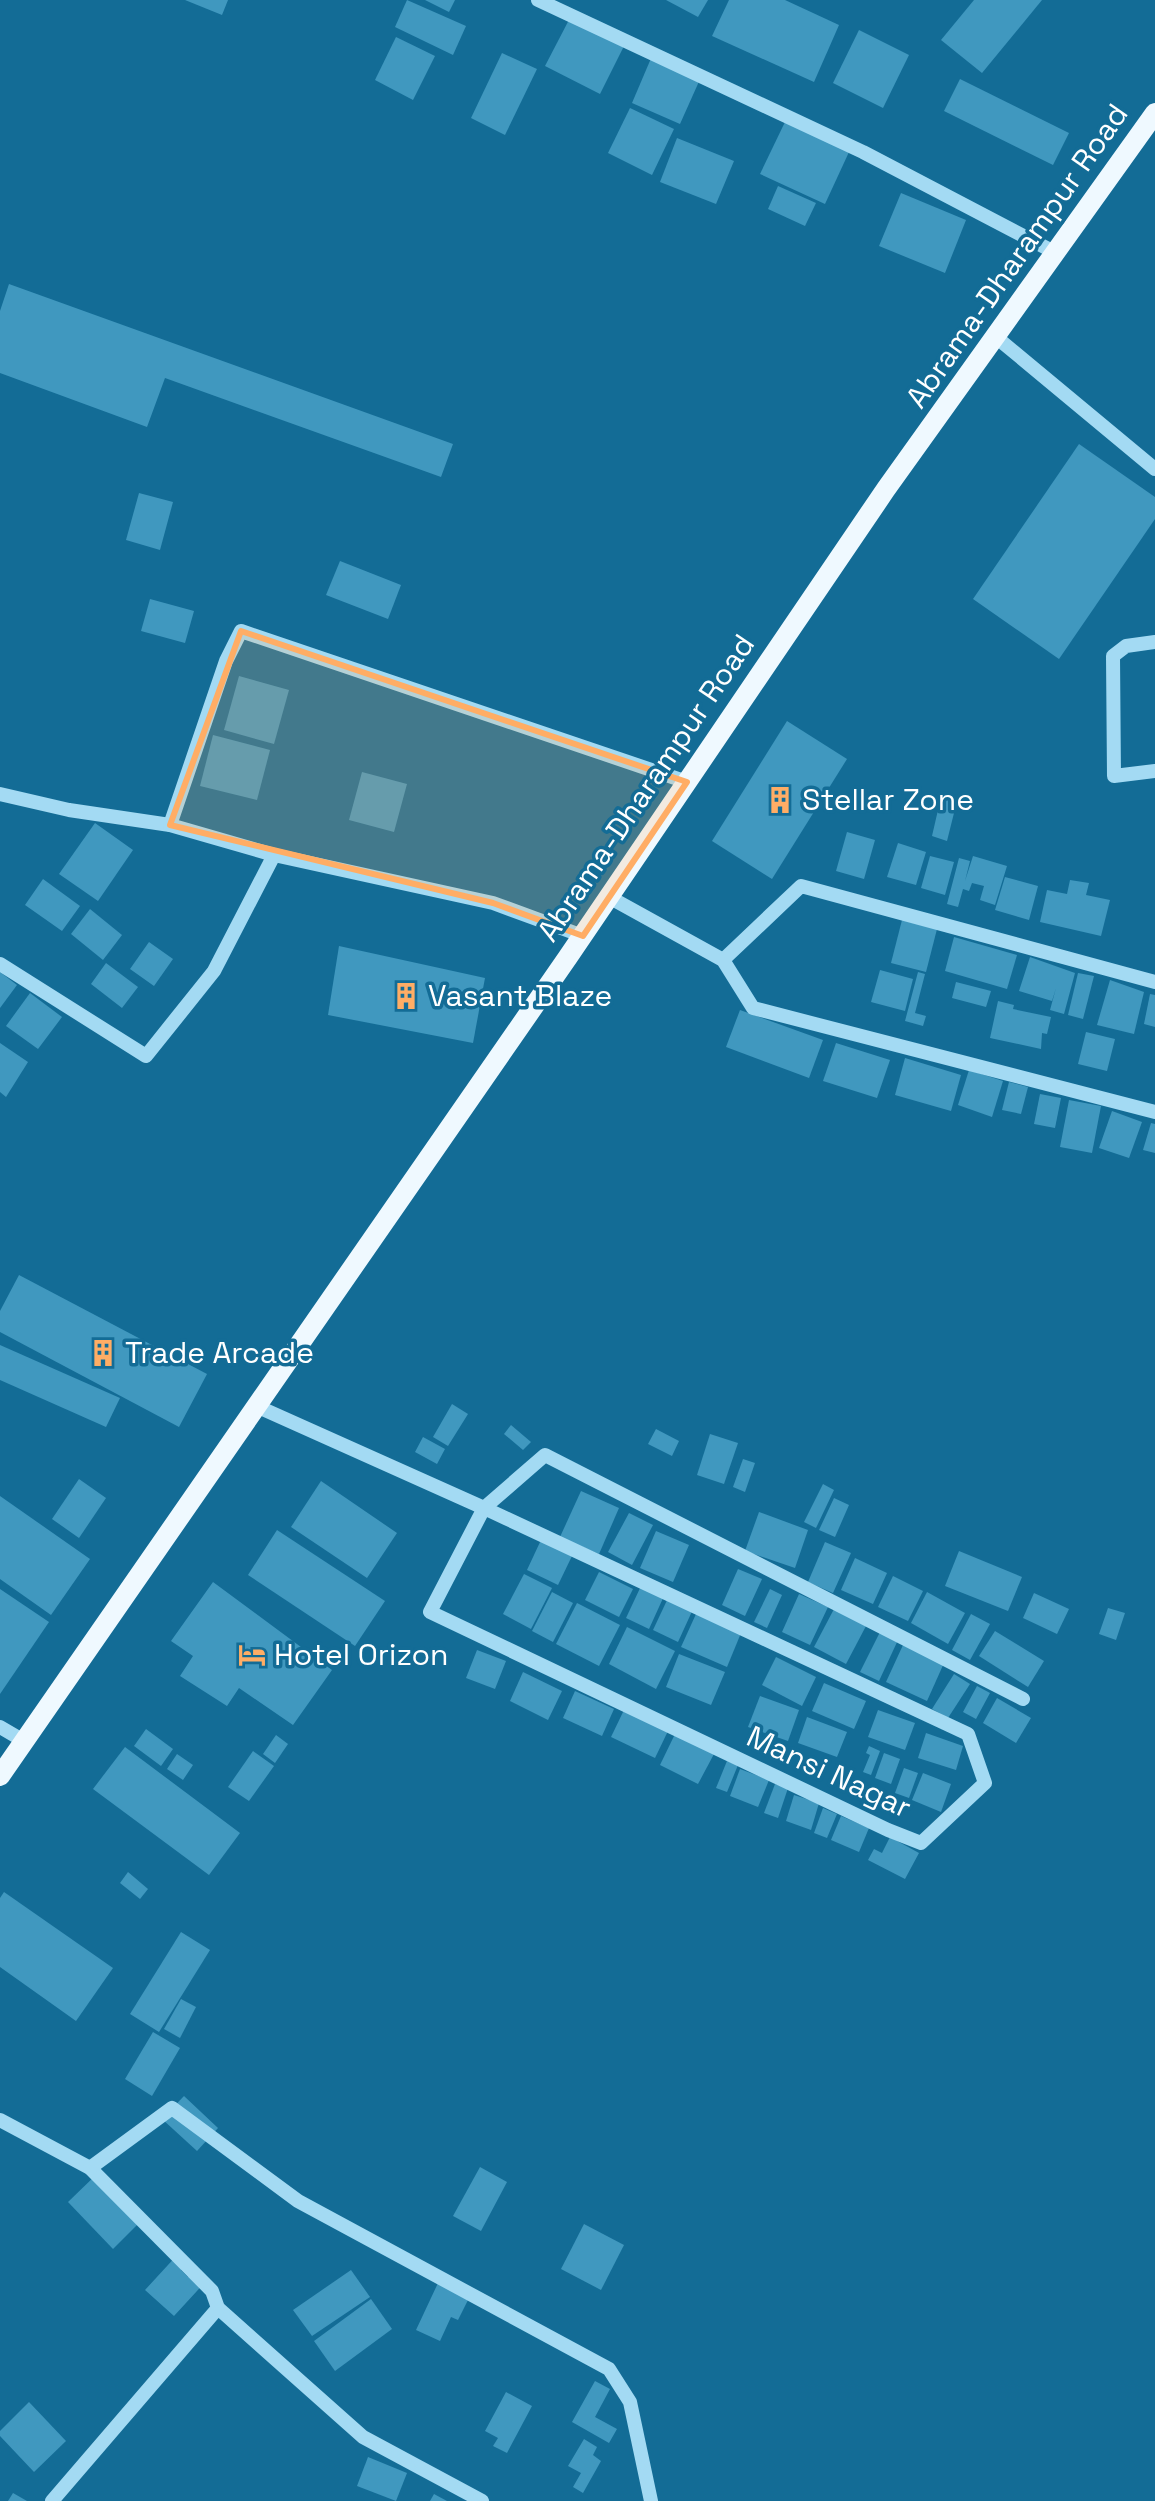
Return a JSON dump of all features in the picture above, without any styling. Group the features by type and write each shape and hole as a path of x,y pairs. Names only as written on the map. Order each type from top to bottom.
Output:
{"main road":[{"name":"Abrama-Dharampur Road","path":"0,1776 583,936 886,489 1155,113"}],"street":[{"path":"538,0 863,152 1056,253"},
{"path":"996,337 1155,469"},
{"path":"170,825 226,661 241,631 687,782"},
{"path":"1153,772 1114,776 1113,656 1126,646 1155,642"},
{"path":"0,794 69,810 170,825 274,855 493,903 583,936"},
{"path":"0,964 146,1056 214,971 274,855"},
{"path":"723,960 801,886 1155,982"},
{"path":"609,897 723,960 753,1008 1155,1112"},
{"name":"Mansi Nagar","path":"256,1406 484,1508 968,1734 985,1783 921,1843 430,1612 484,1508 545,1455 1023,1699"},
{"path":"0,1727 24,1741"},
{"path":"90,2168 172,2108 298,2201 609,2369 630,2402 651,2501"},
{"path":"0,2120 90,2168 212,2291 218,2308 363,2437 482,2501"},
{"path":"52,2501 218,2308"}],"highlighted area":[{"path":"241,631 687,782 583,936 493,903 170,825"}],"building":[{"path":"185,0 228,0 222,15"},
{"path":"407,0 466,26 453,55 395,27"},
{"path":"425,0 455,0 449,12"},
{"path":"666,0 708,0 698,17"},
{"path":"729,0 785,0 839,25 814,82 712,36"},
{"path":"974,0 1042,0 982,73 941,40"},
{"path":"571,16 625,44 600,94 545,66"},
{"path":"859,30 909,55 883,108 833,83"},
{"path":"396,37 435,56 413,100 375,80"},
{"path":"502,53 537,69 505,135 471,118"},
{"path":"652,56 701,77 680,124 632,103"},
{"path":"960,79 1069,133 1053,165 944,111"},
{"path":"630,108 674,129 652,175 608,153"},
{"path":"785,122 849,152 825,204 760,174"},
{"path":"677,138 734,161 716,204 660,182"},
{"path":"778,186 816,203 805,226 768,209"},
{"path":"901,193 966,220 945,273 879,246"},
{"path":"9,284 453,444 441,477 165,378 147,427 0,373 0,311"},
{"path":"1079,444 1155,497 1155,519 1059,659 973,599"},
{"path":"139,493 173,502 160,550 126,540"},
{"path":"340,561 401,585 388,619 326,595"},
{"path":"150,599 194,611 185,643 141,631"},
{"path":"239,676 289,690 274,744 224,730"},
{"name":"Stellar Zone","path":"787,721 847,759 772,879 712,841"},
{"path":"213,735 270,750 257,800 200,786"},
{"path":"362,772 407,784 394,832 349,820"},
{"path":"941,797 957,801 947,841 932,836"},
{"path":"95,823 133,850 98,901 59,874"},
{"path":"847,832 875,840 864,879 836,871"},
{"path":"898,843 926,852 916,885 887,877"},
{"path":"930,856 954,862 945,895 921,888"},
{"path":"973,856 1007,866 995,905 980,900 984,886 972,883 969,891 963,889 958,907 947,904 959,858 970,861 965,881"},
{"path":"1005,877 1038,886 1029,920 995,910"},
{"path":"43,879 80,906 62,931 25,905"},
{"path":"1070,880 1089,883 1086,895 1110,900 1101,936 1040,922 1047,890 1067,894"},
{"path":"90,909 122,935 103,960 71,934"},
{"path":"902,920 937,929 926,972 891,963"},
{"path":"954,937 1017,955 1007,989 945,971"},
{"path":"149,942 173,959 154,986 130,969"},
{"name":"Vasant Blaze","path":"339,946 485,978 473,1043 328,1015"},
{"path":"1030,957 1075,973 1064,1014 1050,1010 1056,988 1052,1001 1019,991"},
{"path":"106,963 138,987 122,1008 91,984"},
{"path":"880,970 913,979 905,1011 871,1002"},
{"path":"0,972 17,985 0,1008"},
{"path":"918,972 925,974 915,1013 926,1016 923,1026 905,1021"},
{"path":"1078,973 1094,976 1083,1019 1068,1015"},
{"path":"1110,980 1144,992 1134,1034 1097,1025"},
{"path":"956,982 991,991 986,1007 952,998"},
{"path":"30,993 62,1017 38,1049 6,1026"},
{"path":"1150,994 1155,995 1155,1027 1144,1024"},
{"path":"998,1001 1014,1005 1013,1009 1051,1017 1047,1034 1042,1033 1041,1049 990,1038"},
{"path":"740,1010 823,1040 809,1078 726,1047"},
{"path":"1086,1032 1115,1039 1107,1071 1078,1064"},
{"path":"0,1043 28,1062 6,1097 0,1092"},
{"path":"836,1043 890,1060 877,1098 823,1081"},
{"path":"905,1058 961,1075 951,1111 895,1095"},
{"path":"969,1070 1003,1081 992,1117 958,1105"},
{"path":"1009,1082 1028,1087 1021,1114 1002,1110"},
{"path":"1040,1094 1061,1098 1055,1128 1034,1124"},
{"path":"1069,1100 1101,1106 1092,1153 1060,1147"},
{"path":"1112,1111 1142,1122 1129,1158 1099,1148"},
{"path":"1151,1123 1155,1124 1155,1153 1143,1150"},
{"name":"Trade Arcade","path":"19,1275 207,1374 179,1427 0,1332 0,1311"},
{"path":"0,1345 120,1398 106,1427 0,1380"},
{"path":"452,1404 468,1414 448,1446 433,1437"},
{"path":"511,1425 531,1442 523,1450 504,1434"},
{"path":"656,1429 679,1441 672,1456 648,1444"},
{"path":"710,1434 738,1443 724,1484 697,1475"},
{"path":"423,1437 445,1449 437,1464 415,1452"},
{"path":"743,1459 755,1463 745,1492 733,1487"},
{"path":"79,1479 106,1498 79,1538 52,1519"},
{"path":"321,1481 397,1533 367,1578 291,1527"},
{"path":"823,1484 834,1490 816,1528 804,1522"},
{"path":"581,1491 619,1508 599,1554 560,1537"},
{"path":"0,1496 90,1559 51,1615 0,1579"},
{"path":"834,1498 849,1505 835,1537 819,1530"},
{"path":"759,1512 808,1530 795,1568 745,1551"},
{"path":"629,1513 653,1525 632,1565 608,1552"},
{"path":"277,1530 385,1601 355,1646 248,1575"},
{"path":"656,1531 689,1545 673,1582 640,1568"},
{"path":"541,1540 572,1556 558,1585 527,1570"},
{"path":"825,1542 851,1553 833,1593 808,1582"},
{"path":"959,1551 1022,1577 1008,1611 945,1586"},
{"path":"855,1558 887,1573 873,1604 841,1590"},
{"path":"738,1569 762,1579 745,1616 722,1605"},
{"path":"599,1572 633,1589 619,1617 585,1600"},
{"path":"524,1574 552,1588 531,1629 503,1614"},
{"path":"893,1576 923,1591 908,1621 878,1607"},
{"name":"Hotel Orizon","path":"213,1582 332,1670 293,1725 239,1688 227,1706 180,1676 193,1656 171,1641"},
{"path":"641,1586 664,1596 649,1629 626,1618"},
{"path":"0,1589 49,1622 0,1694"},
{"path":"770,1589 782,1595 767,1628 754,1622"},
{"path":"552,1592 573,1603 553,1642 532,1631"},
{"path":"927,1592 965,1613 948,1644 911,1623"},
{"path":"1034,1593 1069,1609 1057,1634 1023,1618"},
{"path":"799,1594 828,1607 810,1645 782,1632"},
{"path":"669,1596 694,1607 678,1642 653,1630"},
{"path":"577,1603 620,1625 599,1666 556,1644"},
{"path":"1108,1608 1125,1613 1116,1640 1099,1634"},
{"path":"834,1609 866,1626 846,1664 814,1647"},
{"path":"696,1614 741,1633 727,1667 681,1647"},
{"path":"971,1614 990,1624 970,1660 952,1650"},
{"path":"627,1627 675,1651 656,1689 609,1664"},
{"path":"995,1631 1044,1661 1028,1687 979,1656"},
{"path":"880,1632 898,1640 879,1681 860,1672"},
{"path":"903,1645 944,1663 927,1701 886,1682"},
{"path":"477,1650 506,1661 495,1689 466,1678"},
{"path":"679,1654 725,1672 711,1705 666,1687"},
{"path":"776,1657 816,1677 802,1706 762,1685"},
{"path":"523,1672 562,1691 548,1720 510,1701"},
{"path":"954,1674 970,1684 948,1718 932,1709"},
{"path":"824,1683 866,1701 854,1729 812,1711"},
{"path":"977,1686 990,1693 976,1719 963,1712"},
{"path":"575,1691 614,1709 602,1736 563,1718"},
{"path":"760,1696 799,1710 788,1741 748,1727"},
{"path":"997,1698 1031,1718 1016,1743 983,1723"},
{"path":"624,1710 668,1731 655,1758 611,1737"},
{"path":"878,1710 915,1723 905,1750 868,1737"},
{"path":"807,1717 847,1732 837,1757 798,1743"},
{"path":"146,1729 173,1749 161,1766 134,1746"},
{"path":"926,1733 963,1746 956,1770 918,1758"},
{"path":"675,1734 714,1754 698,1784 660,1765"},
{"path":"276,1735 288,1744 275,1763 263,1754"},
{"path":"869,1746 880,1751 871,1775 863,1772 870,1755 866,1753"},
{"path":"125,1747 240,1833 209,1875 93,1789"},
{"path":"253,1751 274,1766 249,1801 228,1787"},
{"path":"884,1753 900,1759 891,1784 875,1778"},
{"path":"177,1754 193,1765 183,1780 167,1769"},
{"path":"727,1761 738,1765 727,1792 716,1788"},
{"path":"904,1768 918,1773 909,1798 895,1793"},
{"path":"740,1769 769,1780 758,1807 730,1796"},
{"path":"923,1773 951,1784 941,1812 912,1800"},
{"path":"775,1784 788,1788 778,1818 764,1813"},
{"path":"794,1795 819,1803 811,1830 786,1821"},
{"path":"823,1808 837,1814 827,1838 814,1833"},
{"path":"841,1816 869,1828 859,1852 831,1840"},
{"path":"890,1837 919,1853 905,1879 868,1860 874,1849 882,1853"},
{"path":"128,1872 148,1889 140,1899 120,1883"},
{"path":"4,1892 113,1968 76,2021 0,1967 0,1898"},
{"path":"181,1932 210,1950 159,2032 130,2014"},
{"path":"181,1999 196,2007 180,2038 164,2029"},
{"path":"153,2032 180,2048 152,2096 125,2079"},
{"path":"184,2096 218,2128 197,2151 162,2119"},
{"path":"480,2167 507,2182 481,2231 453,2216"},
{"path":"99,2172 144,2218 113,2249 68,2202"},
{"path":"584,2224 624,2245 601,2290 561,2269"},
{"path":"179,2253 189,2262 181,2270 188,2277 196,2268 208,2279 174,2316 145,2290"},
{"path":"351,2270 370,2297 312,2336 293,2310"},
{"path":"438,2283 469,2298 458,2320 451,2317 440,2341 416,2330"},
{"path":"371,2299 392,2329 335,2371 314,2341"},
{"path":"595,2381 610,2389 595,2417 617,2429 609,2443 572,2422"},
{"path":"506,2392 532,2406 507,2453 493,2446 498,2438 485,2431"},
{"path":"29,2402 66,2441 34,2472 0,2436 0,2431"},
{"path":"584,2439 597,2447 593,2455 601,2461 583,2493 573,2487 581,2473 568,2466"},
{"path":"368,2457 407,2473 396,2501 357,2486"},
{"path":"13,2493 27,2501 8,2501"},
{"path":"434,2494 447,2501 430,2501"}],"place":[{"name":"Stellar Zone","path":"780,800"},
{"name":"Vasant Blaze","path":"406,996"},
{"name":"Trade Arcade","path":"103,1353"},
{"name":"Hotel Orizon","path":"252,1655"}]}
